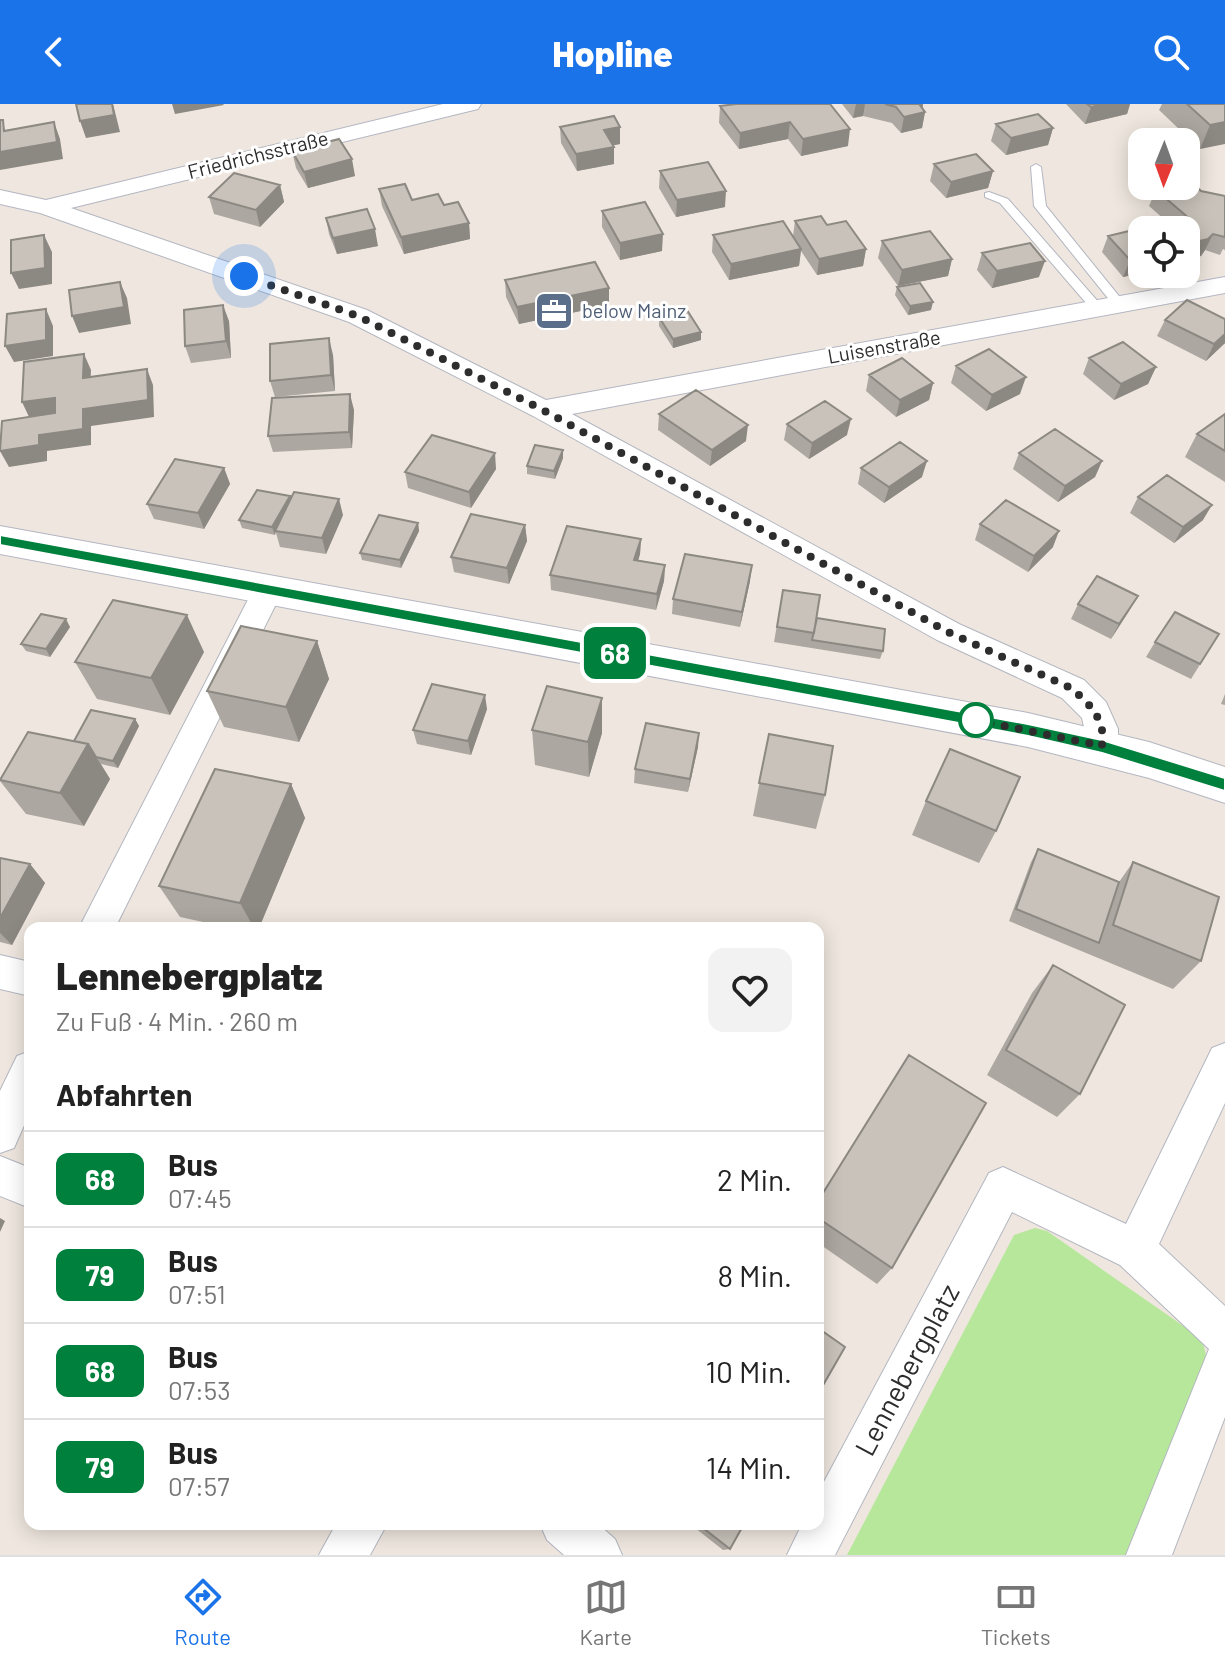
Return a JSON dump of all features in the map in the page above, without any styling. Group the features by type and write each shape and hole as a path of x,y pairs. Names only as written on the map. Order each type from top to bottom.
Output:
{"main road":[{"path":"0,540 1102,746 1225,785"}],"street":[{"name":"Friedrichsstraße","path":"46,207 470,104"},
{"path":"3,201 46,207 358,316 543,410 948,632 1073,689 1095,711 1102,729 1102,746"},
{"name":"Luisenstraße","path":"543,410 1225,285"},
{"path":"100,922 269,588"},
{"path":"0,972 24,978"},
{"path":"1135,1250 1225,1061"},
{"path":"0,1134 24,1082"},
{"path":"0,1176 24,1186"},
{"name":"Lennebergplatz","path":"824,1528 1003,1187 1135,1250 1225,1335"},
{"path":"1149,1555 1225,1361"},
{"path":"342,1555 360,1530"},
{"path":"570,1530 599,1555"},
{"name":"Lennebergplatz","path":"810,1555 823,1530"}],"lane":[{"path":"1036,167 1040,206 1108,306"},
{"path":"989,195 1004,201 1108,306"}],"green space":[{"path":"1035,1228 1047,1231 1202,1339 1207,1359 1128,1555 847,1555 1014,1235"}],"building":[{"path":"76,104 112,104 114,115 80,121"},
{"path":"830,104 850,129 803,139 790,122 740,133 720,106"},
{"path":"885,104 919,104 925,112 904,117 896,107"},
{"path":"1187,104 1225,104 1225,122 1210,125"},
{"path":"1038,114 1053,128 1011,138 996,124"},
{"path":"614,116 620,127 604,130 614,147 576,154 560,127"},
{"path":"0,120 3,120 4,131 54,122 57,142 0,152"},
{"path":"339,139 352,159 304,172 292,151"},
{"path":"976,154 993,171 951,182 934,164"},
{"path":"708,162 726,191 677,200 660,171"},
{"path":"234,173 280,185 256,210 209,197"},
{"path":"405,184 412,200 438,194 444,205 458,202 469,223 401,237 379,189"},
{"path":"1200,190 1225,196 1225,237 1213,234 1200,241 1200,216 1186,216 1168,200 1200,200"},
{"path":"645,202 663,234 620,243 602,211"},
{"path":"367,209 375,229 333,238 326,218"},
{"path":"821,216 827,225 846,221 866,249 819,259 795,221"},
{"path":"783,221 801,249 731,264 713,235"},
{"path":"930,231 952,259 902,270 882,241"},
{"path":"1128,231 1128,258 1108,236"},
{"path":"44,235 45,268 11,273 11,240"},
{"path":"1030,243 1045,261 997,271 982,253"},
{"path":"595,262 609,288 517,307 505,280"},
{"path":"120,282 124,307 72,316 69,290"},
{"path":"920,283 933,302 910,306 897,287"},
{"path":"1187,300 1225,319 1225,334 1214,344 1165,320"},
{"path":"223,305 226,341 185,346 184,310"},
{"path":"46,309 46,340 5,346 7,314"},
{"path":"687,310 701,332 673,339 659,317"},
{"path":"329,338 331,375 270,381 270,344"},
{"path":"1123,342 1156,367 1121,384 1089,358"},
{"path":"989,349 1026,377 992,395 956,366"},
{"path":"84,354 83,378 147,369 148,400 83,409 83,429 39,435 39,445 0,451 2,421 55,413 55,398 22,402 24,362"},
{"path":"902,358 933,383 900,400 869,375"},
{"path":"696,390 748,425 712,450 659,414"},
{"path":"350,394 349,432 268,436 272,398"},
{"path":"825,401 851,419 812,443 787,424"},
{"path":"1225,414 1225,451 1197,434"},
{"path":"1055,429 1102,461 1065,486 1019,453"},
{"path":"432,435 495,453 469,492 405,472"},
{"path":"900,442 927,461 889,487 861,468"},
{"path":"535,445 563,450 554,471 527,466"},
{"path":"175,459 224,468 198,513 147,504"},
{"path":"1167,475 1212,505 1183,527 1138,497"},
{"path":"257,490 290,496 272,527 239,520"},
{"path":"294,492 339,499 322,538 275,531"},
{"path":"1006,500 1059,531 1034,556 980,524"},
{"path":"471,514 525,525 507,568 451,557"},
{"path":"379,515 418,523 400,560 360,553"},
{"path":"567,526 641,539 634,560 665,565 657,594 550,575"},
{"path":"685,554 752,565 742,612 673,599"},
{"path":"1097,576 1138,596 1119,624 1078,604"},
{"path":"783,590 820,595 814,633 777,627"},
{"path":"113,600 187,615 151,678 75,662"},
{"path":"1175,612 1219,634 1200,664 1155,642"},
{"path":"41,614 66,619 46,649 21,644"},
{"path":"817,618 885,629 883,651 812,640"},
{"path":"241,626 317,641 286,707 207,691"},
{"path":"432,684 485,695 468,741 413,730"},
{"path":"547,686 602,698 588,742 532,730"},
{"path":"91,710 135,719 113,761 96,757 88,744 74,741"},
{"path":"646,723 699,733 690,779 635,769"},
{"path":"28,732 88,744 60,793 0,780"},
{"path":"769,734 833,746 825,795 759,783"},
{"path":"950,749 1020,777 996,831 926,801"},
{"path":"215,769 291,784 240,903 159,886"},
{"path":"1038,849 1119,882 1099,943 1016,909"},
{"path":"0,858 30,864 0,918"},
{"path":"1133,862 1219,897 1201,961 1113,925"},
{"path":"1053,965 1125,1005 1080,1094 1006,1050"},
{"path":"909,1055 986,1103 892,1268 824,1222 824,1191"},
{"path":"824,1332 845,1347 824,1384"},
{"path":"706,1530 741,1530 730,1549"}],"bus line":[{"name":"68","path":"0,540 1028,730 1102,746 1225,785"}],"place":[{"name":"below Mainz","path":"554,311"}],"route":[{"path":"244,276 358,316 543,410 948,632 1073,689 1095,711 1102,729 1102,746 976,720"}]}
